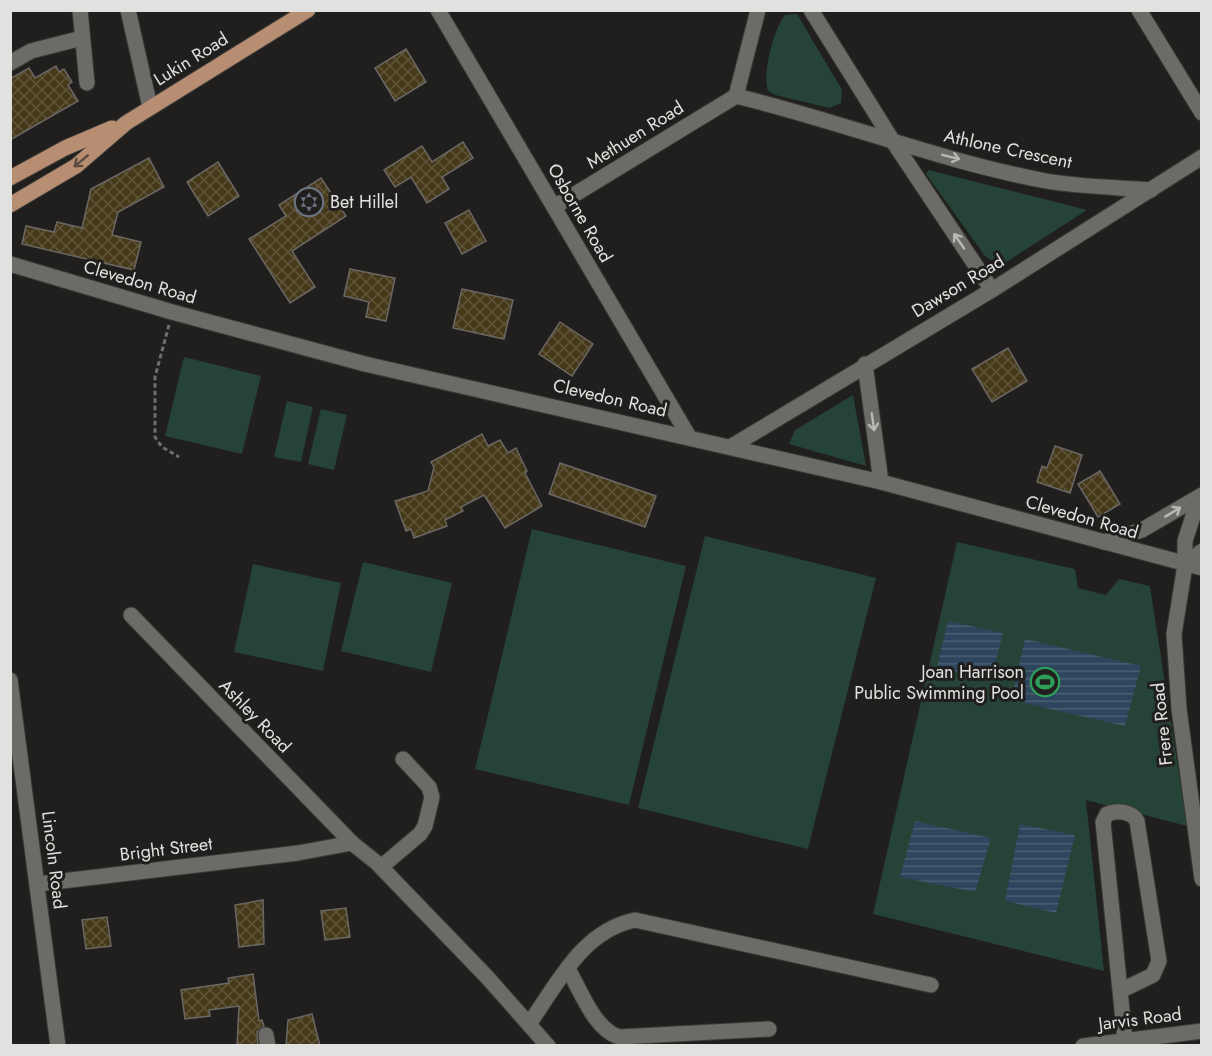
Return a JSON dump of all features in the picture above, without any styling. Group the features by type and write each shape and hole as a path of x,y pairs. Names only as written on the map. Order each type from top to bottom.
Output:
{"main road":[{"name":"Lukin Road","path":"10,205 76,166 126,123 150,107 308,10"},
{"name":"Lukin Road","path":"10,178 65,148 126,123"}],"street":[{"path":"80,10 87,83"},
{"path":"128,10 150,107"},
{"name":"Osborne Road","path":"438,10 688,435"},
{"path":"758,10 736,96 784,108 894,143"},
{"path":"811,10 894,143 992,290"},
{"path":"1139,10 1202,113"},
{"path":"10,63 31,51 82,38"},
{"name":"Methuen Road","path":"554,207 736,96"},
{"name":"Athlone Crescent","path":"894,143 1047,181 1151,190"},
{"name":"Dawson Road","path":"732,446 865,364 992,290 1202,158"},
{"name":"Clevedon Road","path":"10,264 172,312 365,364 688,435 881,482 1202,568"},
{"path":"865,364 881,482"},
{"path":"1104,542 1142,530 1202,495"},
{"name":"Frere Road","path":"1202,504 1193,516 1185,542 1185,565 1174,634 1185,763 1202,879"},
{"path":"1185,565 1202,551"},
{"name":"Ashley Road","path":"131,615 352,843 381,867 530,1024 548,1046"},
{"name":"Lincoln Road","path":"10,680 58,1046"},
{"path":"381,867 420,834 425,826 432,797 429,787 404,759"},
{"path":"1120,991 1153,975 1159,961 1137,821 1130,814 1112,812 1107,814 1103,822 1120,991 1125,1040"},
{"name":"Bright Street","path":"37,884 298,853 352,843"},
{"path":"530,1024 580,951 600,933 635,920 931,985"},
{"path":"568,969 600,1025 610,1034 619,1037 769,1029"},
{"name":"Jarvis Road","path":"1083,1046 1202,1031"}],"path":[{"path":"172,312 155,377 155,436 162,447 179,457"}],"green space":[{"path":"797,14 842,90 841,103 830,108 775,95 768,91 766,74 776,31 785,15"},
{"path":"929,170 1087,210 1000,266 985,256 926,174"},
{"path":"184,357 261,376 242,454 165,436"},
{"path":"853,395 866,466 789,444 795,430"},
{"path":"287,401 313,407 301,462 274,457"},
{"path":"321,409 347,415 334,470 308,464"},
{"path":"532,529 686,566 629,805 475,769"},
{"path":"705,536 876,578 808,849 638,808"},
{"name":"Joan Harrison Public Swimming Pool","path":"957,542 1075,569 1078,588 1106,595 1119,579 1150,586 1187,826 1086,800 1104,971 873,914"},
{"path":"363,562 452,583 431,672 341,651"},
{"path":"253,564 341,583 323,671 234,652"}],"water":[{"path":"948,621 1003,633 991,680 937,667"},
{"path":"1025,639 1141,666 1125,726 1011,700"},
{"path":"915,821 991,838 975,892 900,877"},
{"path":"1020,824 1075,835 1056,913 1005,901"}],"building":[{"path":"406,49 426,82 395,101 375,68"},
{"path":"56,66 59,72 64,69 72,82 68,85 78,101 10,140 10,79 29,68 35,78"},
{"path":"463,142 473,158 442,177 449,189 427,203 411,177 395,187 384,170 422,146 432,162"},
{"path":"149,158 164,187 118,212 112,235 141,242 134,270 22,244 26,226 54,232 57,222 82,228 91,189"},
{"path":"218,162 239,196 208,216 187,182"},
{"path":"321,178 346,216 292,251 315,287 290,303 249,239 286,216 279,205"},
{"path":"469,210 486,241 462,254 445,223"},
{"path":"350,269 395,278 386,321 366,317 369,302 344,296"},
{"path":"462,289 513,300 504,339 453,328"},
{"path":"560,322 593,344 572,376 539,354"},
{"path":"1008,348 1027,381 992,402 972,369"},
{"path":"482,434 488,446 500,440 508,453 516,448 527,471 525,473 542,506 505,528 484,495 461,507 463,511 445,520 447,526 414,538 411,529 406,531 395,501 428,491 434,467 431,462"},
{"path":"1055,446 1082,455 1070,493 1037,482 1042,466 1047,468"},
{"path":"560,463 656,496 645,527 549,494"},
{"path":"1100,471 1120,504 1098,517 1078,484"},
{"path":"263,900 264,944 239,947 235,905"},
{"path":"346,908 350,937 325,940 321,911"},
{"path":"107,917 111,946 86,949 82,920"},
{"path":"253,974 259,1021 262,1020 264,1026 257,1032 258,1046 237,1046 239,1006 209,1010 210,1016 185,1019 181,990 229,983 228,978"},
{"path":"312,1014 320,1046 286,1046 288,1020"}],"place":[{"name":"Bet Hillel","path":"309,202"},
{"name":"Joan Harrison Public Swimming Pool","path":"1045,682"}]}
